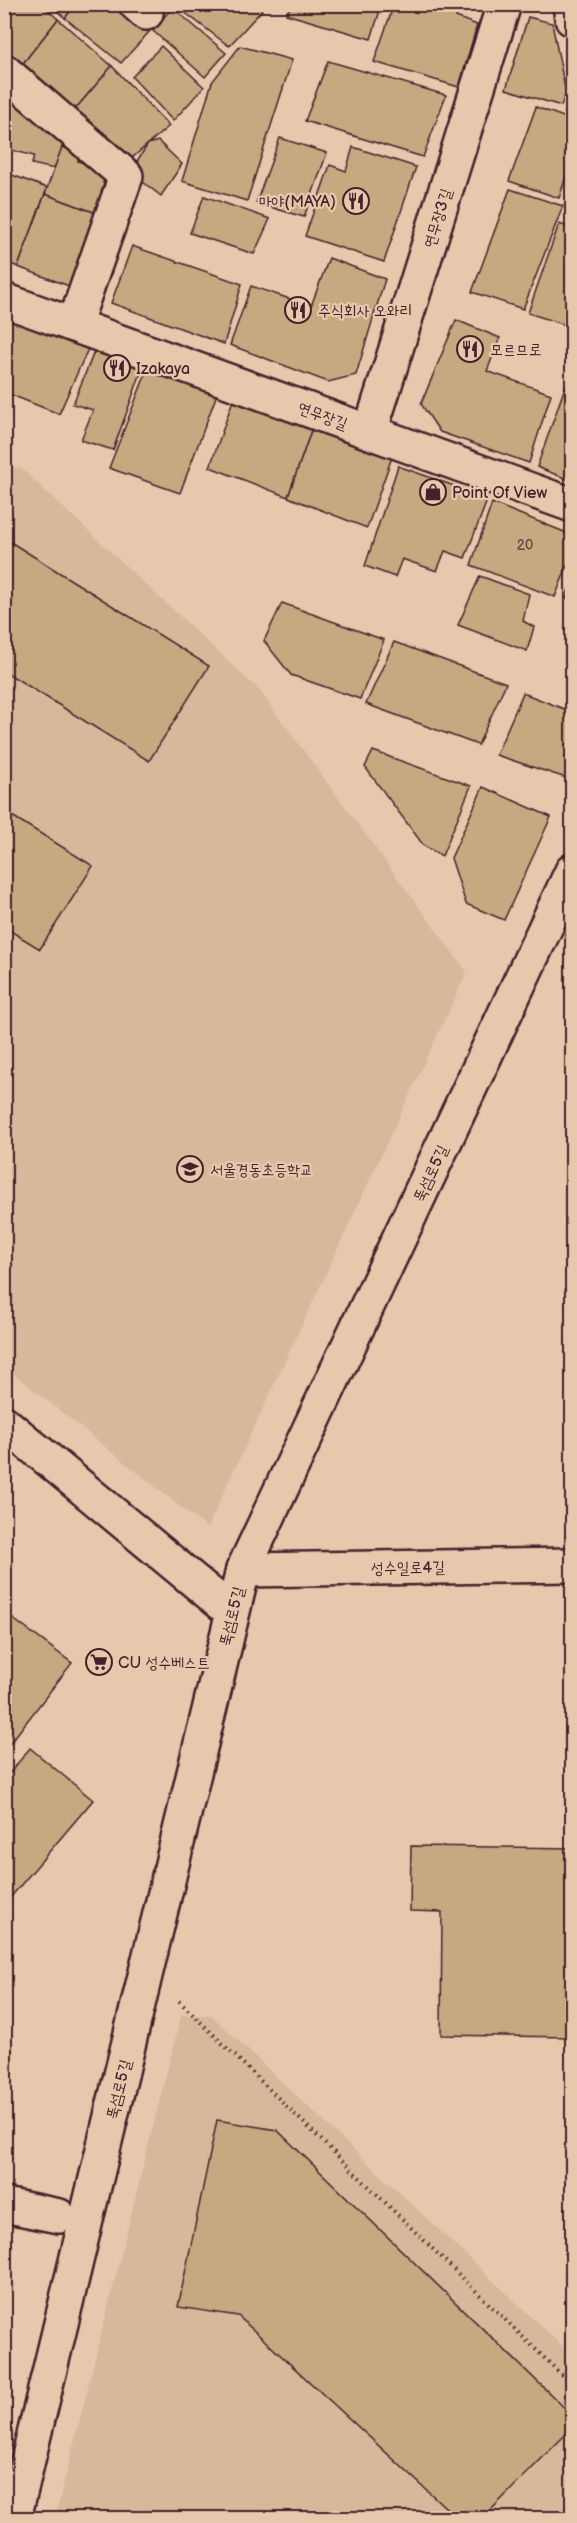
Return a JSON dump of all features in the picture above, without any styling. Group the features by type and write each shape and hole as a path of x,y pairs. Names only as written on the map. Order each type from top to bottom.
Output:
{"street":[{"name":"연무장3길","path":"370,432 504,4"},
{"path":"570,4 573,19"},
{"path":"4,71 126,176 74,325"},
{"name":"연무장길","path":"4,300 573,505"},
{"name":"뚝섬로5길","path":"14,2518 243,1570 573,871"},
{"path":"4,1423 232,1612"},
{"name":"성수일로4길","path":"243,1570 573,1565"},
{"path":"4,2205 59,2216"}],"path":[{"path":"147,1969 573,2385"}],"shaded area":[{"name":"서울경동초등학교","path":"4,467 21,468 259,690 467,972 207,1528 5,1367"},
{"path":"181,2015 211,2015 572,2355 572,2518 55,2518"}],"building":[{"path":"4,4 41,4 58,19 17,71 4,60"},
{"path":"49,4 76,4 65,18"},
{"path":"76,4 120,4 149,32 121,63 65,18"},
{"path":"255,4 262,10 229,46 175,5"},
{"path":"292,4 382,4 371,39 286,14"},
{"path":"394,4 459,4 456,17 477,25 459,87 374,62"},
{"path":"172,7 226,53 205,77 153,31"},
{"path":"528,17 552,23 566,93 561,106 506,89"},
{"path":"58,19 112,66 71,114 17,71"},
{"path":"161,46 204,87 173,121 132,77"},
{"path":"240,46 292,60 247,201 182,181 212,82"},
{"path":"328,61 446,95 423,157 305,121"},
{"path":"112,66 169,126 125,164 71,114"},
{"path":"12,89 67,136 54,169 32,164 34,156 4,148 4,116"},
{"path":"536,107 572,120 572,159 559,198 509,181"},
{"path":"280,138 327,153 304,217 256,203"},
{"path":"158,141 182,164 161,196 130,172 148,144"},
{"path":"62,147 81,152 78,161 106,171 103,183 113,186 104,216 45,194"},
{"path":"353,147 416,167 384,262 305,236 330,165 346,171"},
{"path":"4,172 47,188 18,267 4,261"},
{"path":"510,189 563,206 523,309 472,292"},
{"path":"45,194 104,216 77,289 18,267"},
{"path":"204,196 270,219 254,254 190,233"},
{"path":"559,224 572,228 572,327 528,313"},
{"path":"132,246 242,284 224,344 111,303"},
{"path":"329,258 385,279 356,375 328,382 230,345 251,286 311,306"},
{"path":"4,315 88,349 59,414 4,392"},
{"path":"456,320 500,338 487,371 551,394 529,463 440,432 421,404"},
{"path":"94,352 143,367 113,450 81,440 93,410 73,404"},
{"path":"148,368 217,394 180,493 109,468"},
{"path":"565,387 572,390 572,481 537,467"},
{"path":"233,400 312,428 288,497 210,467"},
{"path":"312,428 392,457 367,528 288,497"},
{"path":"398,466 488,498 465,558 445,551 437,571 402,559 395,577 365,566"},
{"path":"492,503 572,535 572,554 555,597 471,565"},
{"path":"4,538 209,666 149,761 4,671"},
{"path":"480,576 529,594 523,621 534,627 527,651 458,625"},
{"path":"572,579 572,600 566,598"},
{"path":"282,603 384,640 360,699 291,675 264,641"},
{"path":"394,642 506,683 478,745 366,704"},
{"path":"523,693 572,712 572,780 496,755"},
{"path":"373,751 471,786 442,856 424,846 365,767"},
{"path":"483,787 551,817 504,920 466,904 451,858"},
{"path":"4,811 93,866 40,949 4,927"},
{"path":"572,1104 572,1232 565,1173"},
{"path":"4,1612 72,1663 4,1751"},
{"path":"30,1748 93,1800 4,1905 4,1780"},
{"path":"411,1846 572,1848 572,2037 441,2035 442,1912 410,1911"},
{"path":"217,2120 277,2130 572,2415 572,2428 483,2518 457,2518 238,2316 178,2307"},
{"path":"572,2510 572,2518 563,2518"}],"place":[{"name":"마야(MAYA)","path":"356,201"},
{"name":"주식회사 오와리","path":"298,310"},
{"name":"모르므로","path":"470,349"},
{"name":"Izakaya","path":"117,368"},
{"name":"Point Of View","path":"433,492"},
{"name":"서울경동초등학교","path":"190,1169"},
{"name":"CU 성수베스트","path":"99,1662"}]}
